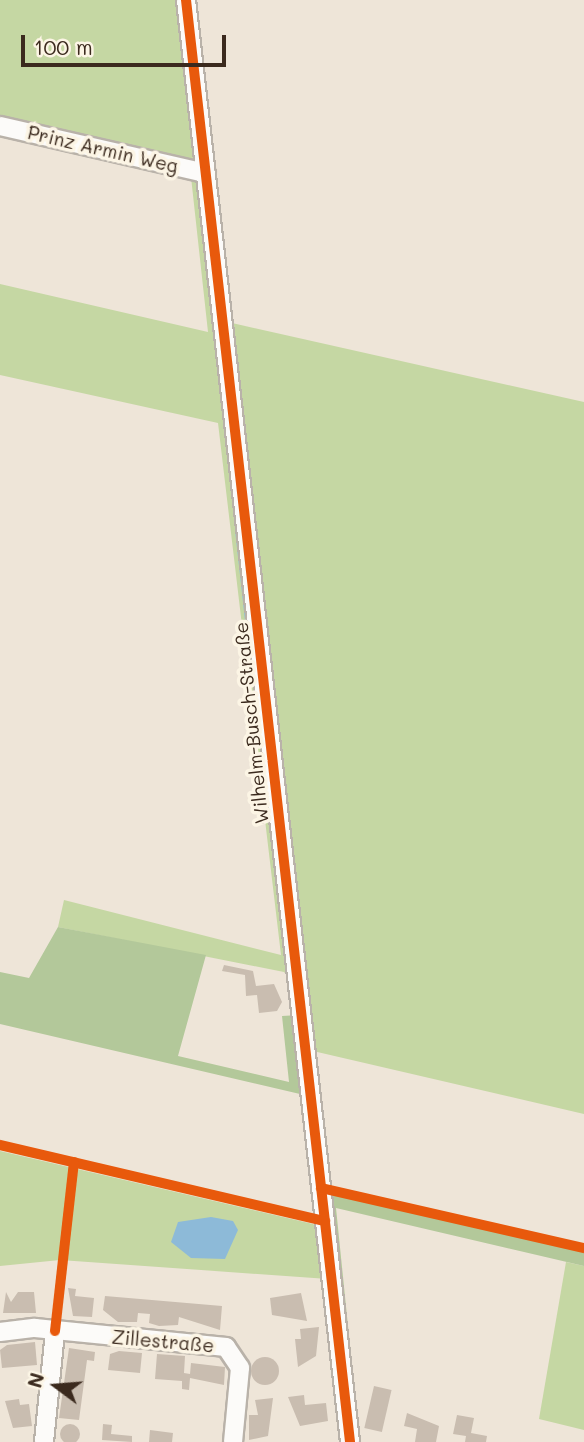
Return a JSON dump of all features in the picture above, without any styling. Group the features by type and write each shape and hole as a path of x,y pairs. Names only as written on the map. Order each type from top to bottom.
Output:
{"street":[{"name":"Wilhelm-Busch-Straße","path":"186,0 350,1442"},
{"name":"Prinz Armin Weg","path":"0,126 206,173"},
{"name":"Zillestraße","path":"0,1332 55,1331 217,1345 235,1352 240,1368 233,1442"},
{"path":"44,1442 55,1331"}],"green space":[{"path":"0,0 183,0 202,167 0,119"},
{"path":"191,177 204,180 294,983 284,972 58,927 64,900 281,955 218,423 0,375 0,284 208,332"},
{"path":"232,323 584,402 584,1114 313,1051"},
{"path":"58,927 206,955 178,1056 289,1082 282,1016 299,1015 317,1179 311,1178 300,1094 0,1024 0,972 29,978"},
{"path":"0,1151 313,1224 322,1230 328,1279 60,1260 0,1266"},
{"path":"331,1193 584,1251 584,1266 336,1208 353,1375 347,1375"},
{"path":"566,1262 584,1266 584,1430 539,1419"}],"water":[{"path":"211,1217 233,1221 238,1230 225,1259 191,1258 171,1242 178,1222"}],"building":[{"path":"224,965 253,971 256,986 274,984 282,1002 277,1011 259,1013 257,995 246,996 245,975 222,971"},
{"path":"68,1288 76,1289 75,1296 94,1298 92,1317 73,1316"},
{"path":"6,1292 11,1302 18,1292 34,1292 36,1313 3,1313"},
{"path":"301,1293 307,1321 272,1315 270,1298"},
{"path":"105,1296 222,1306 220,1330 179,1317 178,1325 159,1326 149,1323 150,1314 138,1313 137,1322 118,1322 103,1310"},
{"path":"319,1327 316,1356 298,1367 295,1339 301,1339 300,1329"},
{"path":"35,1342 37,1365 2,1368 0,1350 7,1345"},
{"path":"69,1348 95,1352 94,1361 87,1360 79,1420 59,1418"},
{"path":"119,1351 142,1353 140,1373 108,1370 110,1354"},
{"path":"157,1354 185,1356 184,1373 190,1374 191,1363 225,1367 224,1385 190,1378 189,1390 182,1389 182,1381 155,1379"},
{"path":"265,1357 275,1361 279,1371 275,1381 265,1385 255,1381 251,1371 255,1361"},
{"path":"374,1386 392,1390 382,1432 364,1428"},
{"path":"304,1395 305,1405 326,1403 328,1421 300,1426 288,1397"},
{"path":"273,1398 268,1436 249,1440 249,1415 258,1415 255,1400"},
{"path":"19,1399 20,1405 29,1404 32,1426 13,1428 5,1401"},
{"path":"407,1413 439,1426 436,1442 415,1442 417,1429 404,1426"},
{"path":"457,1415 474,1418 471,1433 487,1436 486,1442 465,1442 466,1436 453,1434"},
{"path":"66,1424 74,1424 80,1434 74,1444 66,1444 60,1438 60,1430"},
{"path":"103,1424 112,1425 111,1434 132,1436 132,1442 102,1440"},
{"path":"150,1430 173,1433 172,1442 149,1442"}],"waterway":[{"path":"238,534 250,643"}],"cycle path":[{"path":"186,0 350,1442"},
{"path":"0,1145 325,1221"},
{"path":"55,1331 74,1162"},
{"path":"321,1188 584,1248"}]}
